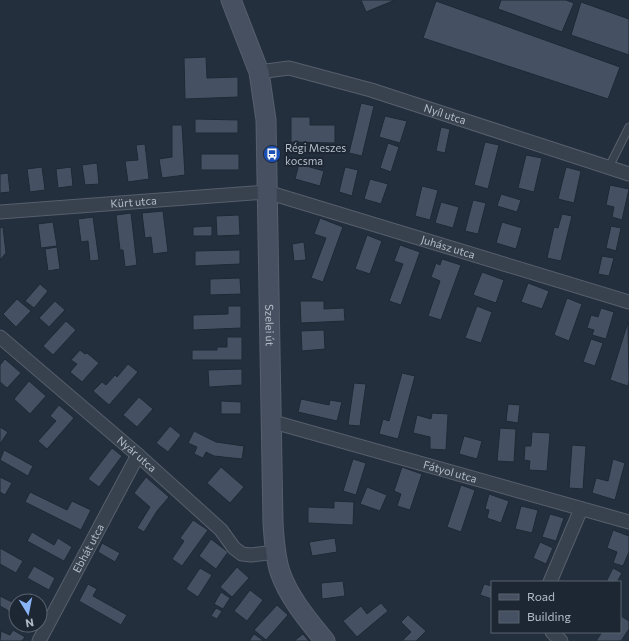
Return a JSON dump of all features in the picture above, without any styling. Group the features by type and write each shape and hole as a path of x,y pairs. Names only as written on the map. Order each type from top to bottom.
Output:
{"main road":[{"name":"Szelei út","path":"231,0 259,72 266,120 272,523 276,552 286,584 299,608 325,641"}],"street":[{"name":"Nyíl utca","path":"259,72 289,68 371,90 629,174"},
{"name":"Kürt utca","path":"0,212 267,192"},
{"name":"Juhász utca","path":"267,192 629,302"},
{"name":"Nyár utca","path":"0,337 138,455 221,530 234,548 242,554 251,555 276,552"},
{"name":"Fátyol utca","path":"270,421 629,522"},
{"name":"Ebhát utca","path":"39,641 138,455"},
{"path":"550,581 581,509"},
{"path":"553,633 561,641"}],"lane":[{"path":"609,167 629,127"}],"building":[{"path":"361,0 395,0 366,12"},
{"path":"501,0 566,0 574,3 562,32 498,9"},
{"path":"436,1 620,67 608,99 423,38"},
{"path":"581,2 629,19 629,55 571,35"},
{"path":"206,57 207,78 238,77 238,97 185,99 184,58"},
{"path":"361,103 374,106 362,156 349,153"},
{"path":"385,116 407,121 400,143 379,137"},
{"path":"291,117 310,117 310,125 335,125 335,143 291,142"},
{"path":"195,119 238,120 238,133 195,133"},
{"path":"172,125 182,125 185,175 162,178 159,159 172,157"},
{"path":"441,127 450,129 445,153 436,151"},
{"path":"485,142 499,145 488,189 474,185"},
{"path":"388,143 399,147 391,172 380,168"},
{"path":"145,144 149,179 128,182 125,161 138,160 136,145"},
{"path":"201,154 239,154 239,170 201,170"},
{"path":"526,155 542,158 534,192 518,188"},
{"path":"97,163 99,184 85,185 82,165"},
{"path":"299,164 324,171 320,186 295,179"},
{"path":"42,167 45,190 30,192 27,169"},
{"path":"71,167 73,186 58,188 56,169"},
{"path":"345,167 358,170 352,196 339,192"},
{"path":"566,167 581,171 574,203 558,199"},
{"path":"8,173 10,192 0,193 0,174"},
{"path":"370,179 388,184 381,204 364,199"},
{"path":"610,185 629,189 622,220 612,217 614,207 606,205"},
{"path":"422,186 438,190 430,220 415,216"},
{"path":"501,194 521,200 517,212 497,206"},
{"path":"473,200 486,203 478,234 465,231"},
{"path":"441,202 459,207 453,228 435,223"},
{"path":"163,211 168,252 153,254 151,237 145,238 142,213"},
{"path":"131,213 137,265 125,267 123,250 120,250 116,215"},
{"path":"562,214 572,216 561,261 547,258 554,227 558,228"},
{"path":"239,215 240,235 217,236 216,216"},
{"path":"93,217 99,260 90,261 88,241 81,242 78,219"},
{"path":"320,218 343,227 323,282 311,278 326,238 314,234"},
{"path":"53,222 57,246 41,248 38,224"},
{"path":"502,222 522,228 516,249 496,243"},
{"path":"212,226 212,236 193,236 193,227"},
{"path":"611,226 621,228 616,251 606,248"},
{"path":"3,227 6,253 0,260 0,228"},
{"path":"367,235 382,241 370,274 355,269"},
{"path":"304,242 306,260 294,261 292,244"},
{"path":"400,245 420,252 401,305 389,301 403,264 394,261"},
{"path":"57,247 60,269 48,271 45,249"},
{"path":"240,250 240,264 195,266 195,251"},
{"path":"602,256 614,258 609,276 598,274"},
{"path":"442,259 461,265 441,320 428,316 440,281 431,277 436,263 440,265"},
{"path":"482,272 504,280 496,303 473,295"},
{"path":"240,278 241,294 210,295 210,279"},
{"path":"528,283 549,291 542,309 521,302"},
{"path":"40,284 48,291 34,308 25,301"},
{"path":"567,298 582,304 569,341 554,335"},
{"path":"17,299 31,311 16,327 3,314"},
{"path":"55,301 65,310 49,327 39,318"},
{"path":"300,301 324,301 324,309 344,308 345,321 301,323"},
{"path":"228,306 241,306 241,328 193,330 193,315 228,314"},
{"path":"477,306 492,312 481,343 465,338"},
{"path":"601,308 614,312 606,339 592,335 594,330 587,328 591,315 598,317"},
{"path":"66,321 76,330 53,355 43,346"},
{"path":"628,322 629,381 628,386 610,380"},
{"path":"324,330 325,349 302,351 301,331"},
{"path":"227,337 242,337 242,360 192,360 192,350 217,350 217,347 227,347"},
{"path":"591,339 603,343 595,366 583,362"},
{"path":"80,350 85,354 87,353 99,363 82,382 70,372 77,364 71,360"},
{"path":"5,359 21,373 7,388 0,382 0,365"},
{"path":"128,364 138,372 109,405 93,391 102,382 106,385 115,375 117,377"},
{"path":"242,369 242,385 209,387 208,370"},
{"path":"402,373 415,376 398,439 379,434 383,419 389,421"},
{"path":"29,381 46,396 30,414 14,399"},
{"path":"354,383 366,384 360,426 348,425"},
{"path":"139,397 153,409 137,427 123,415"},
{"path":"301,399 329,405 330,400 342,402 337,421 298,412"},
{"path":"221,401 241,402 241,414 221,414"},
{"path":"508,404 520,405 518,423 506,421"},
{"path":"59,405 74,418 47,449 38,441 56,421 50,416"},
{"path":"432,413 448,414 446,450 430,449 430,437 413,433 417,415 431,419"},
{"path":"170,426 181,435 168,452 156,443"},
{"path":"0,427 8,432 0,444"},
{"path":"500,428 516,429 514,462 497,461"},
{"path":"194,431 216,442 244,446 242,459 214,456 206,452 203,458 194,454 197,447 188,443"},
{"path":"532,432 550,433 547,471 529,470 530,461 524,460 525,446 531,446"},
{"path":"464,436 482,441 477,459 459,454"},
{"path":"572,445 586,446 583,489 569,488"},
{"path":"112,448 122,456 99,487 88,479"},
{"path":"4,450 33,466 28,476 0,460"},
{"path":"353,459 366,463 356,495 343,491"},
{"path":"613,459 625,463 615,500 592,493 596,478 608,481"},
{"path":"221,467 244,487 230,503 207,483"},
{"path":"402,467 422,474 410,510 397,506 401,494 394,491"},
{"path":"0,477 12,483 5,495 0,492"},
{"path":"146,477 169,497 157,511 144,532 137,528 150,507 134,493"},
{"path":"461,485 475,490 461,532 447,527"},
{"path":"367,487 387,495 380,511 360,504"},
{"path":"30,492 67,510 72,501 91,510 81,530 25,502"},
{"path":"489,494 509,501 501,523 487,518 489,510 485,509"},
{"path":"334,501 354,502 353,525 308,523 308,507 334,508"},
{"path":"521,506 538,510 532,533 515,529"},
{"path":"550,514 564,518 556,541 542,537"},
{"path":"193,520 208,530 182,566 172,559 184,541 180,538"},
{"path":"613,530 629,536 629,552 623,566 613,563 617,552 607,548"},
{"path":"32,532 54,545 58,538 72,547 64,561 27,541"},
{"path":"335,538 337,552 312,556 309,542"},
{"path":"211,539 228,552 216,569 199,556"},
{"path":"540,542 553,548 546,564 533,558"},
{"path":"102,543 120,553 115,562 98,552"},
{"path":"0,548 23,561 16,573 0,564"},
{"path":"34,566 55,578 49,590 27,578"},
{"path":"237,567 249,578 232,597 220,587"},
{"path":"200,568 212,575 198,597 186,589"},
{"path":"613,568 622,573 618,581 606,581"},
{"path":"343,581 345,596 322,599 321,583"},
{"path":"88,584 97,589 93,596 127,615 121,625 79,601"},
{"path":"484,584 491,586 491,599 480,595"},
{"path":"250,590 263,600 247,621 234,611"},
{"path":"221,592 230,598 223,609 214,604"},
{"path":"0,596 8,600 8,610 0,606"},
{"path":"381,603 388,611 357,637 343,621 361,606 367,614"},
{"path":"277,605 288,615 266,640 254,630"},
{"path":"216,608 222,611 217,619 211,616"},
{"path":"408,615 426,631 416,641 402,641 411,632 401,622"},
{"path":"621,616 629,621 629,629 621,641 596,641 601,633 621,633"},
{"path":"1,631 10,635 11,633 18,633 25,637 22,641 0,641"},
{"path":"254,634 264,641 249,641"},
{"path":"303,634 309,641 294,641"}],"place":[{"name":"Régi Meszes kocsma","path":"272,154"}]}
